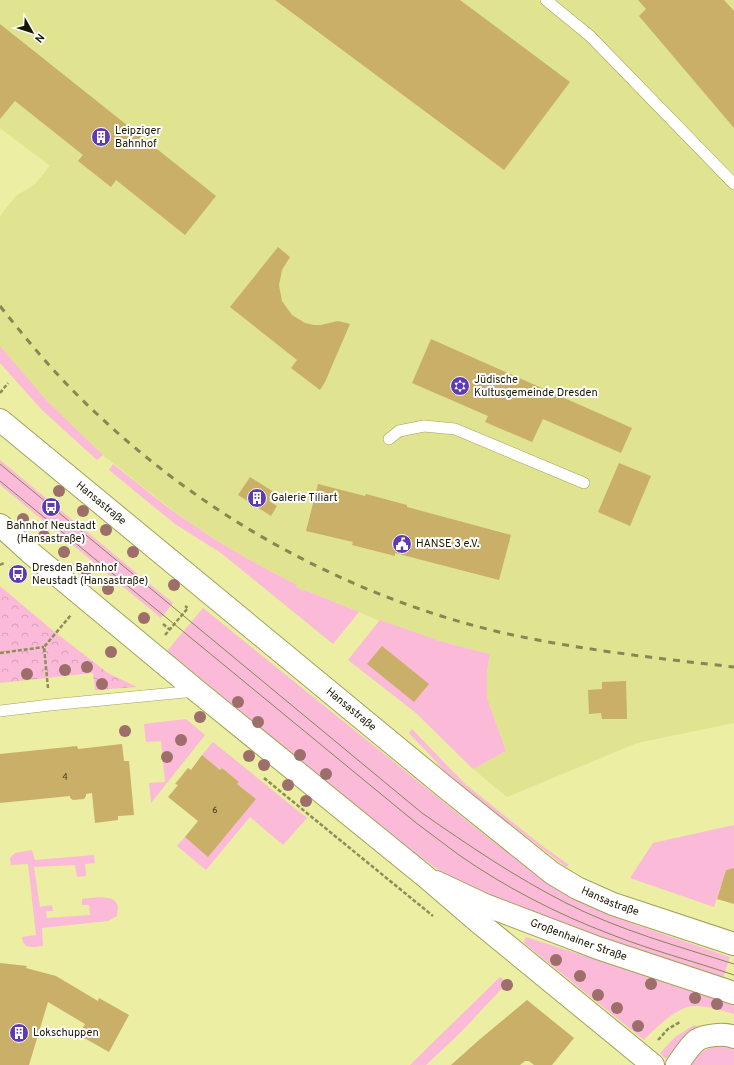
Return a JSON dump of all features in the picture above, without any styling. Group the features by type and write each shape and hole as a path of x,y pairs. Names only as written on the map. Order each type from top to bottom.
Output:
{"main road":[{"name":"Hansastraße","path":"0,420 445,787 552,873 577,888 613,904 734,944"},
{"path":"0,525 32,554 150,653 426,877 476,920 653,1065"},
{"name":"Großenhainer Straße","path":"426,877 485,905 541,927 598,948 734,993"},
{"path":"677,1065 697,1040 713,1035 728,1035 734,1037"}],"lane":[{"path":"546,0 590,36 734,184"},
{"path":"389,438 399,431 424,426 455,429 584,483"},
{"path":"0,711 50,704 196,691"}],"path":[{"path":"0,392 8,383"},
{"path":"0,565 4,563"},
{"path":"0,653 44,647 85,598"},
{"path":"150,653 188,608 181,602"},
{"path":"163,624 170,629"},
{"path":"44,647 50,704"}],"shaded area":[{"path":"0,0 734,0 734,723 637,743 507,797 473,769 506,751 487,698 487,671 490,654 443,642 390,625 306,590 304,592 296,587 296,585 236,552 193,525 166,505 103,455 48,402 0,346 0,216 16,196 35,184 50,166 0,128"}],"green space":[{"path":"0,346 48,402 103,455 97,460 42,410 0,363"},
{"path":"0,460 173,603 161,618 0,485"},
{"path":"113,464 166,506 197,528 230,548 297,585 296,587 304,591 305,590 359,612 333,644 221,553 175,524 109,470"},
{"path":"0,586 52,630 108,673 137,687 95,690 93,673 0,683"},
{"path":"203,608 482,833 533,872 565,894 596,909 631,923 730,957 723,978 546,921 446,875 409,849 167,651"},
{"path":"380,620 443,642 490,654 487,671 487,698 506,751 473,769 416,713 348,660"},
{"path":"186,719 205,735 151,803 149,783 165,782 161,741 146,742 144,724"},
{"path":"412,729 464,783 541,845 569,865 566,867 451,779 409,733"},
{"path":"213,742 307,818 283,845 250,817 206,870 177,846 185,837 208,856 255,799 237,784 239,782 222,768 220,770 202,755"},
{"path":"734,825 734,868 726,870 714,907 630,878 653,843"},
{"path":"32,850 35,860 94,855 95,863 85,864 86,876 77,877 75,865 34,867 40,907 52,905 53,911 46,911 47,918 90,915 89,905 82,905 82,899 97,897 112,899 116,902 118,906 117,916 108,921 42,928 43,946 26,946 22,937 36,935 28,864 11,865 10,858 15,853"},
{"path":"526,937 734,1004 734,1014 704,1007 688,1007 667,1018 644,1040 524,943"},
{"path":"500,977 507,983 461,1032 426,1065 410,1065"},
{"path":"694,1025 699,1027 682,1039 666,1059 660,1053 675,1037"},
{"path":"727,1045 734,1048 734,1065 691,1065 702,1052 716,1046"}],"building":[{"path":"275,0 460,0 570,82 504,170"},
{"path":"638,0 724,0 734,11 734,128 639,16 646,9"},
{"name":"Leipziger Bahnhof","path":"0,24 216,196 185,235 116,180 111,187 78,161 83,155 15,101 0,119"},
{"path":"278,247 290,257 282,270 279,285 282,301 292,315 305,323 314,325 338,321 350,324 325,382 320,390 291,368 297,360 230,307"},
{"path":"431,339 632,428 621,453 543,419 532,442 485,422 488,416 412,383"},
{"path":"619,463 651,476 630,526 598,512"},
{"name":"Galerie Tiliart","path":"250,477 274,492 269,501 277,506 271,516 238,495"},
{"path":"318,484 365,496 366,494 407,505 407,507 511,535 499,580 395,553 395,556 352,545 353,542 306,531"},
{"path":"382,646 429,684 414,702 367,664"},
{"path":"626,681 627,719 602,719 601,713 589,714 588,690 602,689 602,682"},
{"path":"122,744 124,761 129,761 134,815 118,816 118,820 95,823 92,793 86,794 84,799 73,800 70,796 0,803 0,754 77,746 78,749"},
{"path":"202,755 220,770 222,768 239,782 237,784 256,799 208,857 185,837 198,821 168,797 178,785 175,784 188,768 191,770"},
{"path":"734,868 734,904 717,899 726,870"},
{"name":"Lokschuppen","path":"0,963 27,966 26,968 56,976 98,1001 99,998 129,1015 109,1052 79,1035 85,1024 48,1002 29,1065 0,1065"},
{"path":"527,1000 574,1038 552,1065 534,1065 529,1061 525,1061 520,1065 451,1065 479,1040"}],"tram line":[{"path":"0,464 422,813 457,837 528,882 586,913 648,937 734,964"},
{"path":"0,481 415,822 459,855 513,889 571,918 640,945 734,975"}],"railway":[{"path":"0,306 34,348 71,389 140,452 185,487 232,519 282,548 333,574 386,597 440,616 495,631 584,648 734,667"}],"place":[{"name":"Leipziger Bahnhof","path":"101,137"},
{"name":"Jüdische Kultusgemeinde Dresden","path":"460,386"},
{"name":"Galerie Tiliart","path":"257,498"},
{"name":"Bahnhof Neustadt (Hansastraße)","path":"51,507"},
{"name":"HANSE 3 e.V.","path":"402,544"},
{"name":"Dresden Bahnhof Neustadt (Hansastraße)","path":"18,574"},
{"name":"Lokschuppen","path":"19,1033"}]}
